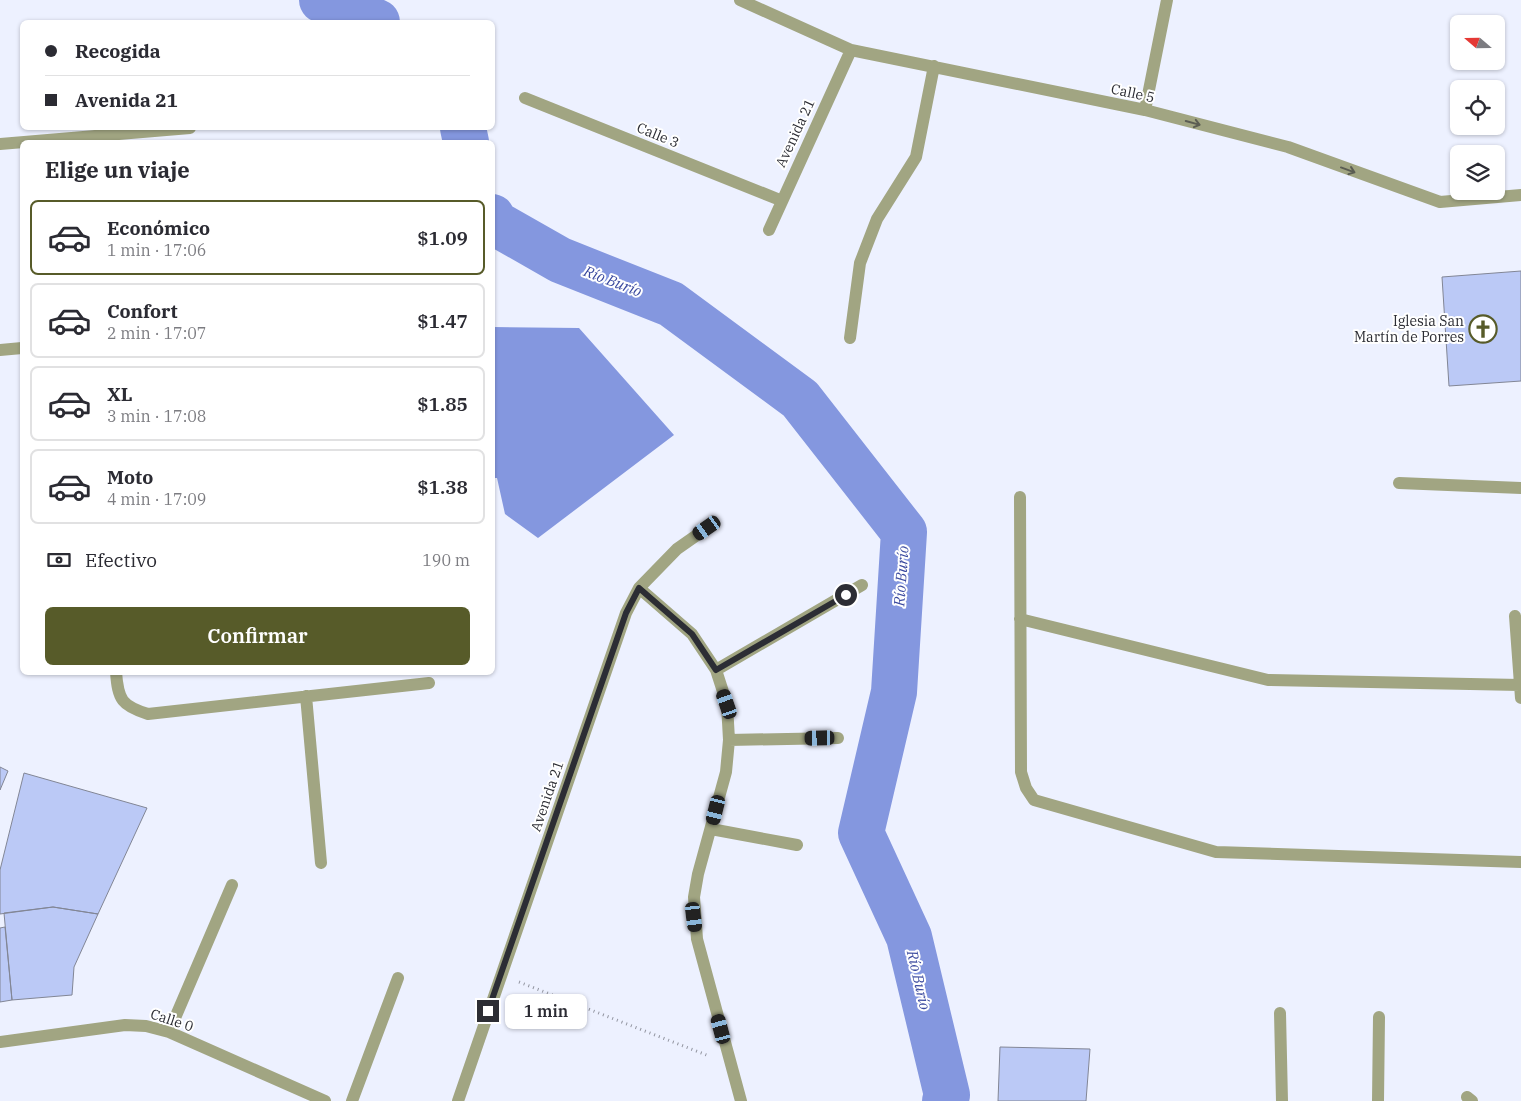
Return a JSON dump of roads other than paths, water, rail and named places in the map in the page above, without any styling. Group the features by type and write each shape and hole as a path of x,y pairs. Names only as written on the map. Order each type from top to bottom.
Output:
{"street":[{"name":"Calle 5","path":"740,0 851,50 1146,110 1288,147 1440,202 1521,195"},
{"path":"1146,110 1167,0"},
{"name":"Avenida 21","path":"769,230 780,200 851,50"},
{"path":"850,338 860,263 877,219 916,157 934,66"},
{"name":"Calle 3","path":"524,98 780,200"},
{"path":"48,140 166,130"},
{"path":"0,144 20,142"},
{"path":"0,350 20,348"},
{"path":"1399,483 1521,488"},
{"path":"1020,497 1021,772 1026,788 1034,800 1216,852 1521,862"},
{"name":"Avenida 21","path":"458,1101 626,613 639,588 677,549 707,528"},
{"path":"716,670 862,585"},
{"path":"639,588 692,634 716,670 727,704 729,740 726,772 698,874 694,917 697,939 741,1101"},
{"path":"1020,619 1268,680 1520,691 1515,616"},
{"path":"116,675 117,688 122,702 132,709 148,714 429,682"},
{"path":"306,696 321,863"},
{"path":"729,740 838,738"},
{"path":"711,829 797,845"},
{"path":"169,1032 232,885"},
{"path":"352,1101 398,978"},
{"path":"1280,1013 1282,1101"},
{"path":"1378,1101 1379,1017"},
{"name":"Calle 0","path":"0,1042 125,1025 146,1026 169,1032 305,1097 324,1101"}],"water":[{"path":"495,327 579,328 674,435 538,538 505,514 497,478 495,478"}],"waterway":[{"name":"Río Burío","path":"322,0 372,20"},
{"name":"Río Burío","path":"463,130 466,140"},
{"name":"Río Burío","path":"495,223 560,260 671,304 800,399 904,532 894,692 861,833 909,937 947,1095 945,1101"}],"place":[{"name":"Iglesia San Martín de Porres","path":"1483,329"}]}
